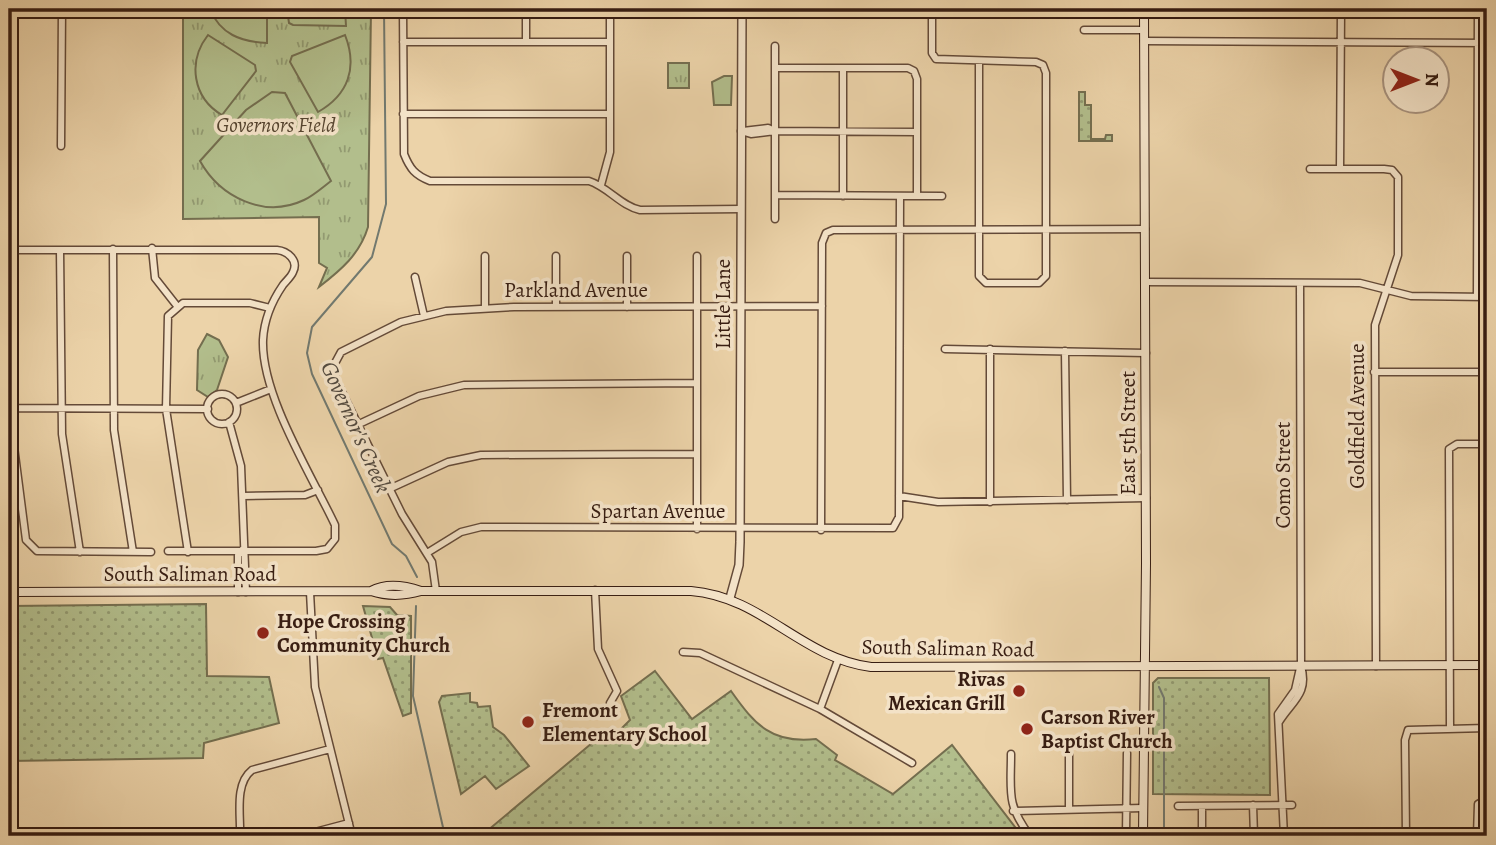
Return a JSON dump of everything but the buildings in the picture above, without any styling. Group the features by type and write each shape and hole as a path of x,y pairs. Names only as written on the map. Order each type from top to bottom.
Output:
{"main road":[{"name":"East 5th Street","path":"1143,836 1146,498 1144,9"},
{"name":"South Saliman Road","path":"9,592 372,591 384,596 404,596 421,591 691,591 730,598 756,610 807,645 838,660 883,668 1487,665"}],"street":[{"path":"61,146 62,9"},
{"path":"403,9 404,154 409,168 418,177 430,181 589,181 601,185 629,206 640,209 741,209"},
{"path":"526,9 526,42"},
{"path":"601,185 610,152 610,9"},
{"name":"Little Lane","path":"730,598 739,565 740,529 742,9"},
{"path":"932,9 932,53 936,59 1036,62 1043,65 1046,73 1044,281 986,284 982,281 979,62"},
{"path":"1310,169 1340,169 1341,9"},
{"path":"1477,297 1478,9"},
{"path":"1084,30 1144,30"},
{"path":"1144,41 1487,43"},
{"path":"403,42 610,42"},
{"path":"775,46 775,219"},
{"path":"775,68 908,68 915,72 917,196"},
{"path":"843,196 844,68"},
{"path":"403,114 610,114"},
{"path":"741,131 751,134 775,131 917,132"},
{"name":"Goldfield Avenue","path":"1340,169 1395,172 1398,179 1398,255 1375,325 1376,666"},
{"path":"775,195 942,196"},
{"path":"900,196 899,496 917,496 934,502 1146,498"},
{"path":"1477,216 1486,216"},
{"path":"821,530 822,243 828,231 1145,229"},
{"path":"152,248 155,278 177,306"},
{"path":"113,249 113,410 133,552"},
{"path":"9,250 277,250 287,253 293,260 293,273 270,309 263,344 271,389 335,525 333,543 327,549 316,551 168,551"},
{"path":"60,250 62,433 80,552"},
{"path":"485,256 485,308"},
{"path":"556,256 556,307"},
{"path":"627,256 627,307"},
{"path":"698,256 698,529"},
{"path":"415,277 424,316"},
{"path":"1145,282 1360,283 1411,296 1487,297"},
{"name":"Como Street","path":"1300,283 1301,667"},
{"path":"9,296 9,408 26,540 37,551 151,552"},
{"path":"188,552 166,409 168,316 183,303 250,303 270,309"},
{"name":"Parkland Avenue","path":"359,425 334,370 339,354 384,328 424,316 485,308 822,306"},
{"path":"945,349 1146,353"},
{"path":"990,349 990,502"},
{"path":"1065,351 1067,500"},
{"path":"1374,372 1487,372"},
{"path":"436,591 435,572 427,553 389,489 359,425 419,396 464,385 698,383"},
{"path":"236,403 271,389"},
{"path":"219,395 229,396 236,403 235,416 229,422 215,422 208,409 211,400 219,395"},
{"path":"9,408 208,409"},
{"path":"229,422 241,466 242,550 238,555 238,569 242,592"},
{"path":"1450,729 1450,446 1487,444"},
{"path":"389,489 448,462 481,455 697,454"},
{"path":"243,496 305,495 318,490"},
{"name":"Spartan Avenue","path":"427,553 461,532 481,527 887,530 899,520 899,496"},
{"path":"242,550 247,556 242,592"},
{"path":"238,569 246,569"},
{"path":"595,590 598,649 617,691 610,703 611,715"},
{"path":"310,592 311,660 352,836"},
{"path":"683,652 700,653 820,709 912,763"},
{"path":"820,709 838,660"},
{"path":"1284,836 1278,712 1295,690 1301,667"},
{"path":"1406,836 1405,740 1408,730 1487,728"},
{"path":"240,836 241,793 246,774 252,770 330,749"},
{"path":"1126,836 1127,753"},
{"path":"1011,754 1013,811 1030,836"},
{"path":"1069,755 1069,809"},
{"path":"1477,836 1477,807 1484,799"},
{"path":"1253,805 1254,836"},
{"path":"1178,806 1292,805"},
{"path":"1202,806 1202,836"},
{"path":"1013,811 1143,808"},
{"path":"314,832 349,823"}],"green space":[{"name":"Governors Field","path":"183,9 371,9 368,227 355,253 319,287 327,268 319,263 319,217 183,219"},
{"path":"210,9 267,9 267,43 232,35 219,25"},
{"path":"287,9 345,9 346,26 293,25 289,23"},
{"path":"208,35 255,65 256,71 222,115 205,99 196,79 197,56"},
{"path":"345,35 350,59 348,80 337,97 318,112 290,62 292,56"},
{"path":"668,63 689,63 689,88 668,88"},
{"path":"724,76 732,76 731,105 714,105 712,82"},
{"path":"272,92 285,93 331,181 304,200 274,207 259,206 231,194 219,185 200,161 246,110"},
{"path":"1079,92 1085,92 1085,105 1091,105 1091,139 1105,139 1106,135 1112,135 1112,141 1079,141"},
{"path":"207,334 219,340 228,357 217,390 208,397 197,390 198,350"},
{"path":"206,604 207,676 269,677 279,723 204,743 203,758 9,761 9,606"},
{"path":"363,606 390,607 397,615 411,616 411,713 403,716 383,658 378,659"},
{"path":"655,671 692,719 731,691 748,714 766,730 788,738 816,739 837,755 835,760 893,794 952,745 1022,836 481,836 610,728 617,733 630,720 621,696"},
{"path":"1158,678 1269,678 1270,795 1153,794 1153,683"},
{"path":"470,693 470,702 477,703 478,707 490,706 493,727 504,735 529,766 496,789 485,776 461,794 439,702 442,696"}],"waterway":[{"name":"Governor's Creek","path":"384,9 386,204 372,257 312,327 307,353 312,374 392,544 406,556 417,577"},
{"name":"Governor's Creek","path":"416,606 413,696 445,836"},
{"path":"1159,687 1164,698 1164,836"}],"place":[{"name":"Hope Crossing Community Church","path":"263,633"},
{"name":"Rivas Mexican Grill","path":"1019,691"},
{"name":"Fremont Elementary School","path":"528,722"},
{"name":"Carson River Baptist Church","path":"1027,729"}]}
